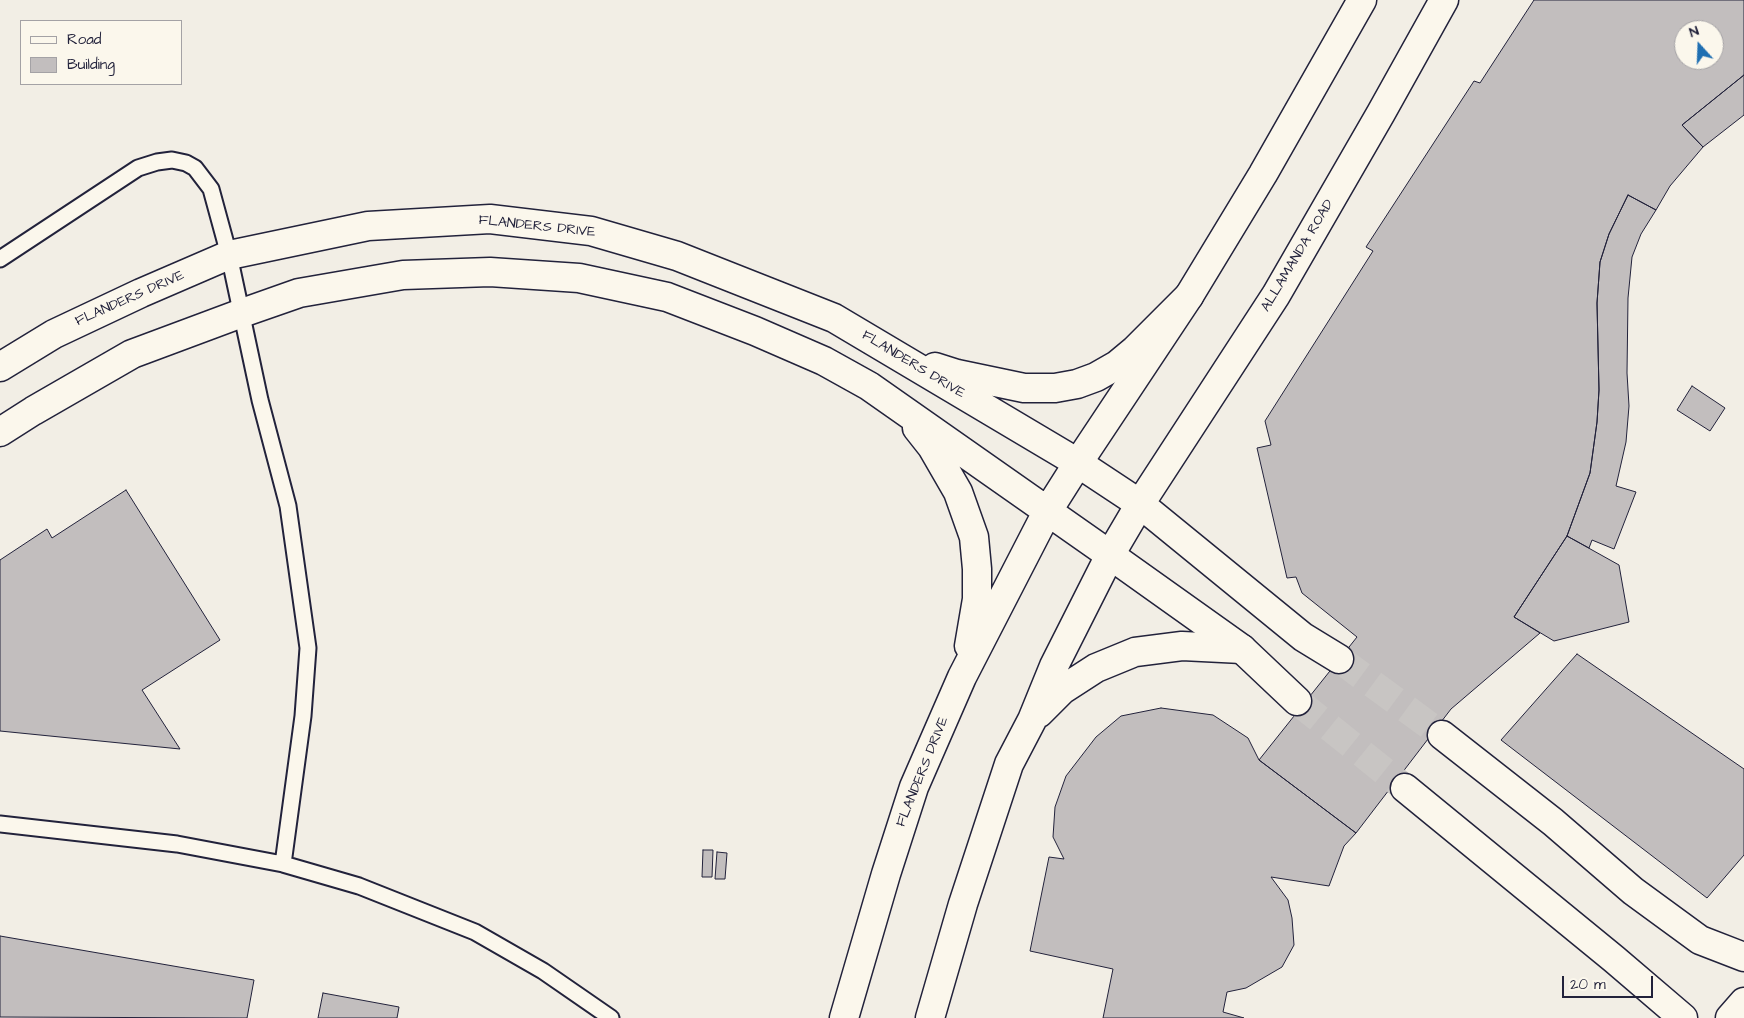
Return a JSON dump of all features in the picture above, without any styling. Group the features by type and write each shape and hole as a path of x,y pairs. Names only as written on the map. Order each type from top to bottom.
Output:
{"street":[{"path":"1078,463 1189,296 1263,174 1362,0"},
{"name":"ALLAMANDA ROAD","path":"1140,504 1276,295 1444,0"},
{"name":"FLANDERS DRIVE","path":"0,367 54,334 141,293 229,256 368,226 490,219 591,231 677,256 834,318 1078,463 1140,504 1303,637 1339,659"},
{"path":"0,432 132,354 299,293 404,275 490,272 579,278 667,297 755,331 824,361 870,386 1242,649 1297,701"},
{"path":"900,357 957,374 1024,388 1055,388 1077,384 1096,377 1117,365 1189,296"},
{"path":"902,409 932,447 958,492 974,537 977,569 976,599 973,629 962,677"},
{"name":"FLANDERS DRIVE","path":"844,1018 886,874 914,787 962,677 1047,512 1078,463"},
{"path":"930,1018 962,904 1009,764 1032,720 1054,666 1110,555 1140,504"},
{"path":"1032,720 1062,690 1096,668 1135,652 1182,646 1242,649"},
{"path":"1442,735 1553,822 1633,891 1700,940 1744,957"},
{"path":"1405,788 1683,1018"},
{"path":"1730,1018 1744,1002"}],"lane":[{"path":"0,259 138,168 172,160 186,164 195,168 211,190 229,256 260,400 288,506 308,648 304,716 283,864"},
{"path":"0,824 177,844 283,864 359,886 475,932 543,972 592,1012 611,1018"}],"building":[{"path":"1534,0 1744,0 1744,75 1682,125 1703,147 1670,186 1656,210 1628,195 1609,234 1600,262 1597,303 1599,390 1590,473 1567,536 1514,617 1540,633 1451,709 1356,833 1259,760 1357,637 1302,593 1296,577 1287,578 1257,448 1271,445 1265,421 1373,251 1366,247 1474,81 1480,83"},
{"path":"1744,75 1744,115 1703,147 1682,125"},
{"path":"1628,195 1656,210 1641,234 1632,257 1628,298 1627,373 1629,406 1626,442 1616,486 1636,492 1614,549 1592,540 1589,548 1567,536 1590,473 1597,422 1599,390 1597,303 1600,262 1609,234"},
{"path":"1692,386 1725,408 1710,431 1677,410"},
{"path":"126,490 220,640 142,690 180,749 0,731 0,560 47,529 52,538"},
{"path":"1567,536 1619,565 1629,622 1554,641 1514,617"},
{"path":"1577,654 1744,769 1744,855 1707,898 1501,740"},
{"path":"1161,708 1213,715 1248,738 1259,760 1356,833 1344,846 1329,886 1271,877 1288,900 1292,918 1294,945 1282,967 1246,988 1227,992 1223,1012 1244,1018 1103,1018 1113,969 1030,951 1049,857 1064,859 1053,837 1055,807 1066,776 1096,737 1121,716"},
{"path":"703,850 713,850 712,877 702,877"},
{"path":"717,852 727,853 725,879 715,879"},
{"path":"0,936 254,980 247,1018 0,1017"},
{"path":"323,993 399,1007 397,1018 318,1018"}],"tunnel":[{"path":"1339,659 1442,735"},
{"path":"1297,701 1405,788"}]}
